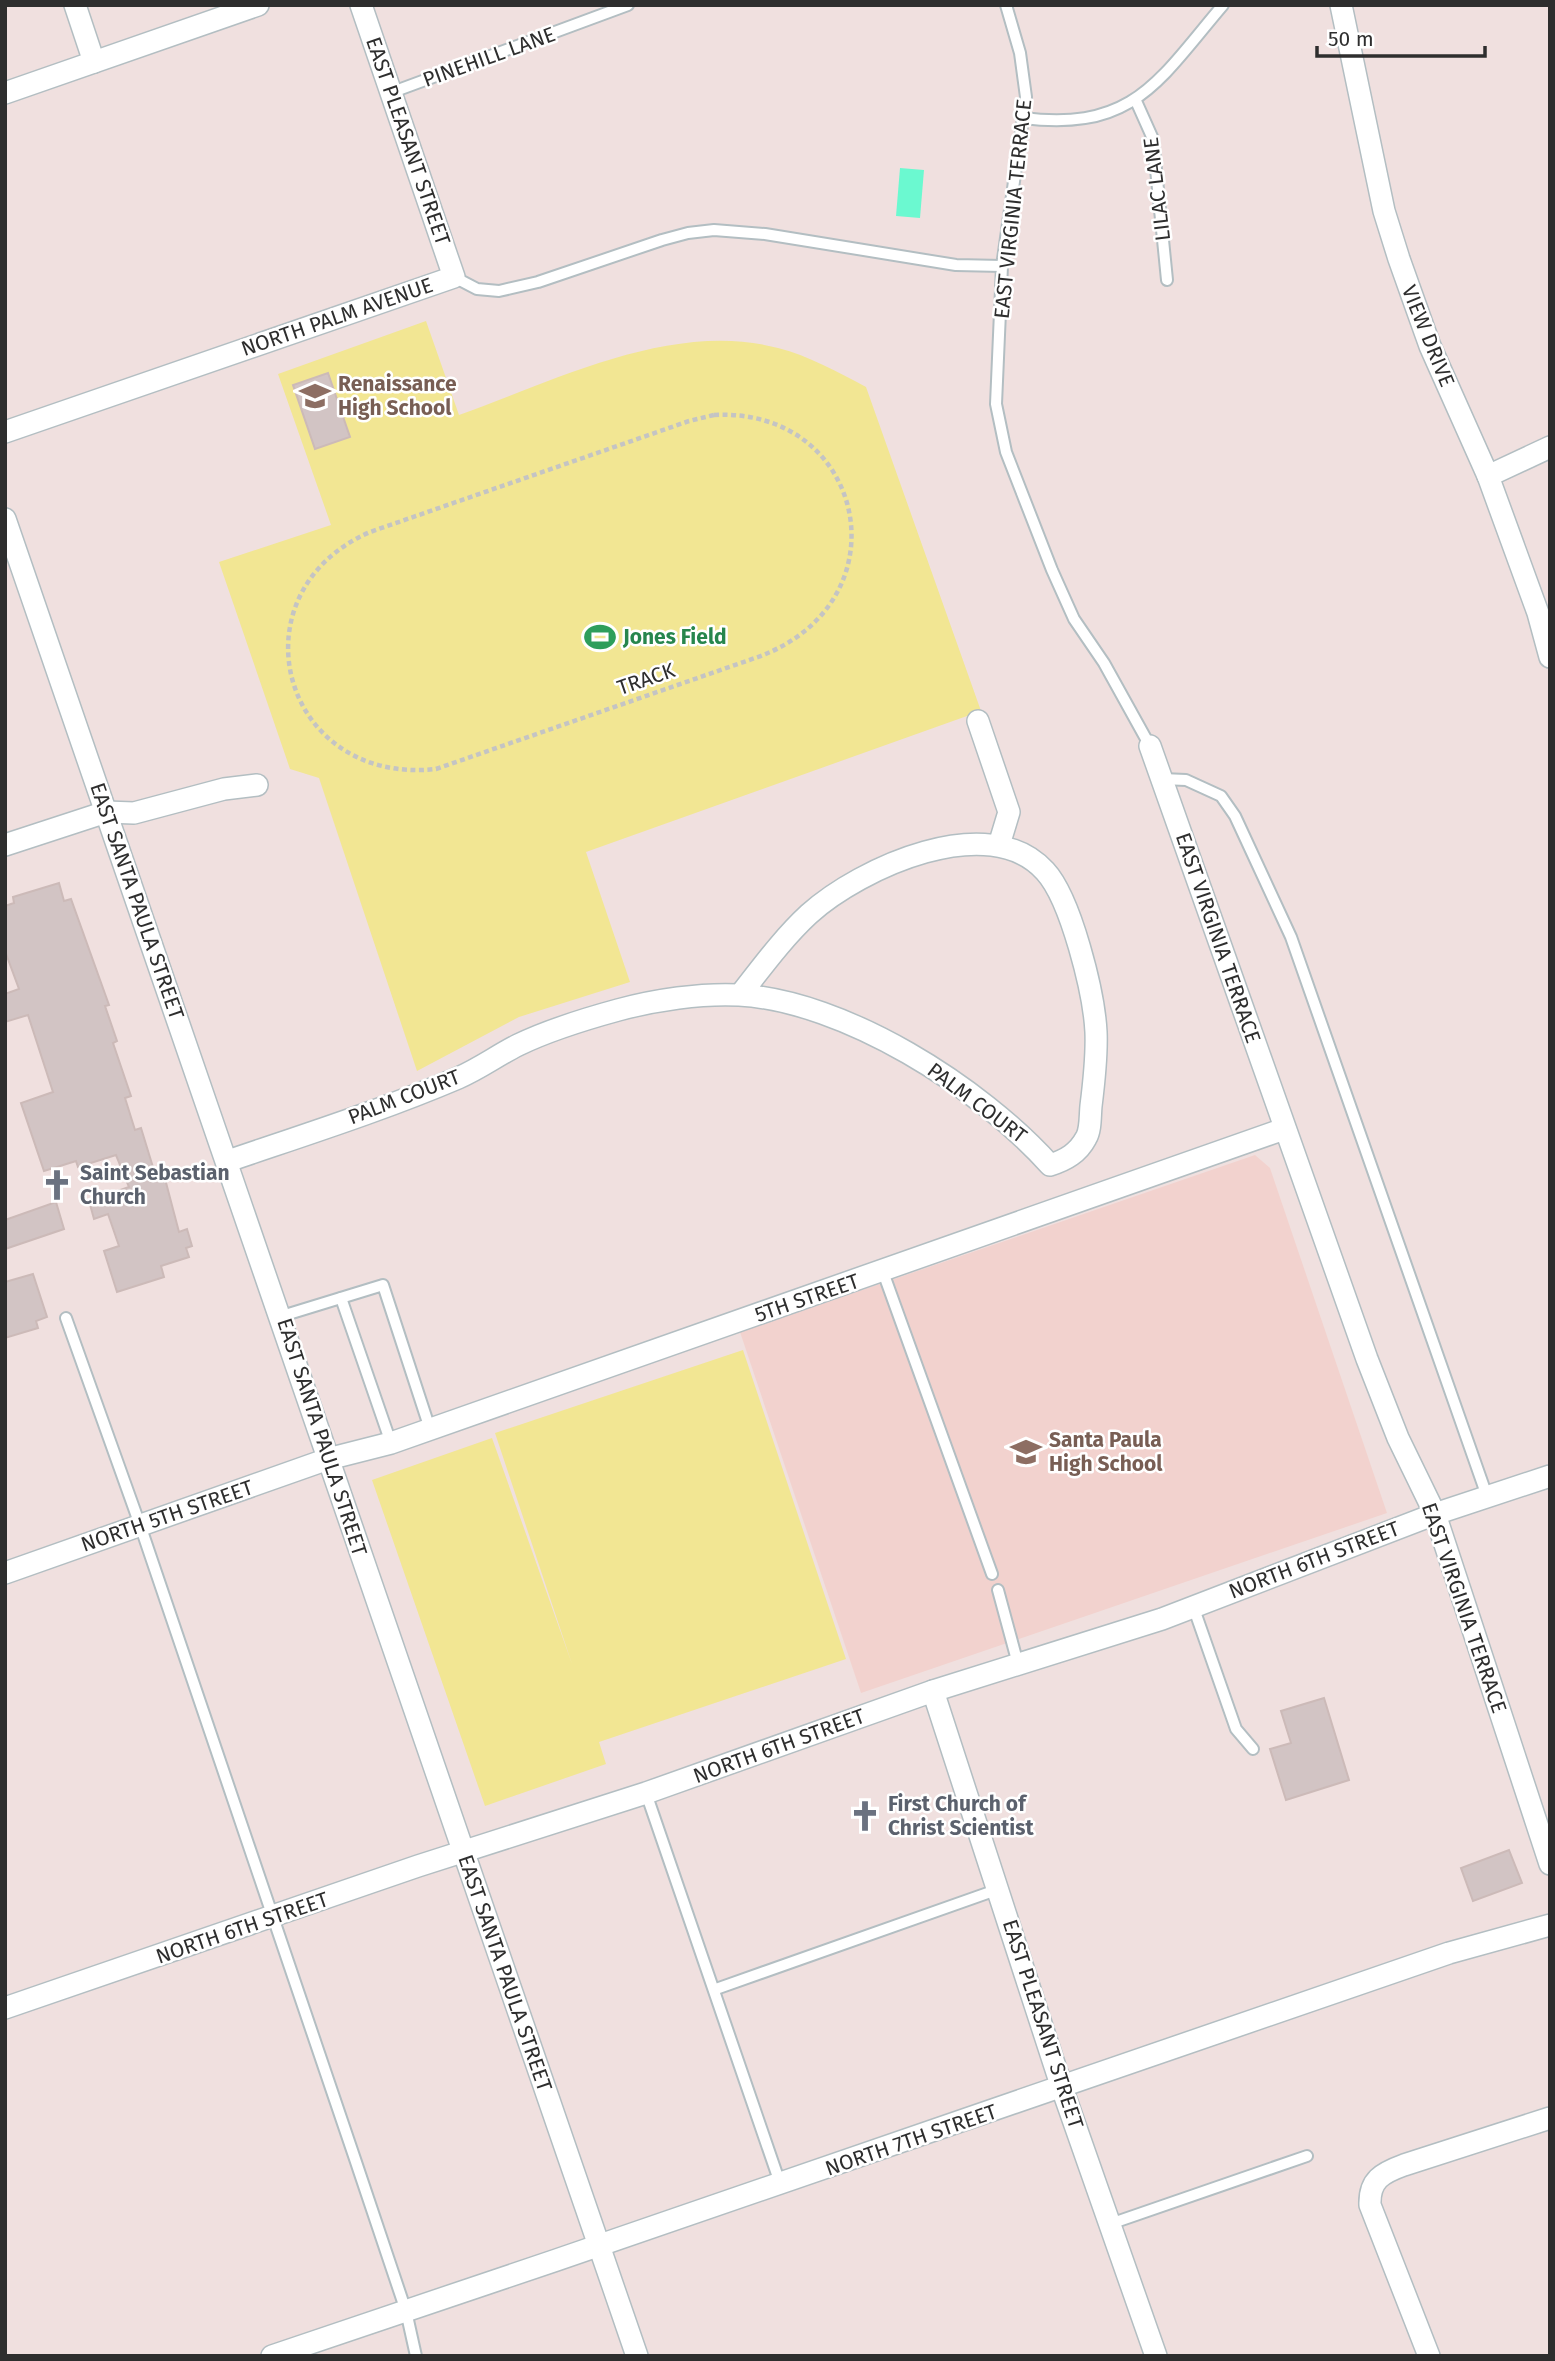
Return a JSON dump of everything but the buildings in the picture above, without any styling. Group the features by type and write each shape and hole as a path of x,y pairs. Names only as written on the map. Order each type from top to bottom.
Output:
{"street":[{"path":"75,5 94,62"},
{"path":"5,93 258,5"},
{"name":"EAST PLEASANT STREET","path":"361,5 454,277"},
{"name":"VIEW DRIVE","path":"1341,5 1384,211 1398,259 1430,346 1488,476 1538,612 1550,657"},
{"name":"NORTH PALM AVENUE","path":"5,432 454,277"},
{"path":"1488,476 1550,447"},
{"name":"EAST SANTA PAULA STREET","path":"5,519 282,1316 328,1459 637,2356"},
{"path":"978,721 1009,812 999,845"},
{"name":"EAST VIRGINIA TERRACE","path":"1150,746 1284,1129 1393,1427 1435,1514 1550,1864"},
{"path":"5,845 106,812 134,813 224,789 257,785"},
{"name":"PALM COURT","path":"228,1161 459,1078 519,1045 595,1017 621,1009 688,998 740,995 817,1012 864,1030 910,1053 1013,1127 1049,1165 1069,1159 1087,1136 1095,1072 1095,1025 1078,944 1051,878 1024,854 999,845 980,843 940,849 873,871 811,912 740,995"},
{"name":"5TH STREET","path":"328,1459 368,1446 391,1443 1284,1129"},
{"name":"NORTH 5TH STREET","path":"5,1573 328,1459"},
{"name":"NORTH 6TH STREET","path":"5,2008 463,1851 646,1793 933,1691 1193,1606 1435,1514 1550,1476"},
{"name":"EAST PLEASANT STREET","path":"933,1691 1062,2088 1156,2356"},
{"name":"NORTH 7TH STREET","path":"272,2356 781,2186 1449,1953 1550,1924"},
{"path":"1429,2356 1370,2206 1374,2182 1382,2173 1404,2165 1550,2118"}],"lane":[{"name":"PINEHILL LANE","path":"390,93 628,5"},
{"name":"EAST VIRGINIA TERRACE","path":"1006,5 1025,77 1023,118 1002,266 996,404 1006,452 1074,619 1104,663 1150,746"},
{"path":"1023,118 1058,123 1095,117 1136,101 1168,72 1223,5"},
{"name":"LILAC LANE","path":"1136,101 1153,139 1167,280"},
{"name":"NORTH PALM AVENUE","path":"454,277 477,289 499,291 538,282 688,233 714,230 765,234 956,265 1002,266"},
{"path":"1162,779 1186,780 1221,796 1235,816 1291,937 1488,1496"},
{"path":"883,1272 992,1574"},
{"path":"282,1316 383,1285 430,1429"},
{"path":"341,1298 391,1443"},
{"path":"66,1318 140,1525 406,2311 416,2356"},
{"path":"998,1590 1018,1664"},
{"path":"1193,1606 1236,1730 1253,1749"},
{"path":"646,1793 716,1989 781,2186"},
{"path":"716,1989 999,1889"},
{"path":"1110,2224 1307,2155"}],"path":[{"name":"TRACK","path":"727,415 768,421 791,431 816,450 839,484 852,527 851,550 839,591 819,621 783,648 436,769 411,771 386,769 360,760 327,737 302,705 290,666 291,624 305,587 332,554 370,532 689,421 727,415"}],"shaded area":[{"path":"900,168 924,170 920,218 896,216"},
{"name":"Jones Field","path":"426,321 459,415 616,358 698,342 738,341 790,351 866,387 981,711 586,852 630,982 519,1017 417,1071 319,778 290,769 219,562 331,525 278,374"},
{"path":"1255,1155 1270,1168 1387,1513 861,1693 740,1332"},
{"path":"743,1350 846,1659 599,1742 606,1764 485,1806 372,1480 492,1438 572,1664 495,1433"}],"place":[{"name":"Renaissance High School","path":"315,396"},
{"name":"Jones Field","path":"600,637"},
{"name":"Saint Sebastian Church","path":"57,1185"},
{"name":"Santa Paula High School","path":"1026,1452"},
{"name":"First Church of Christ Scientist","path":"865,1816"}]}
